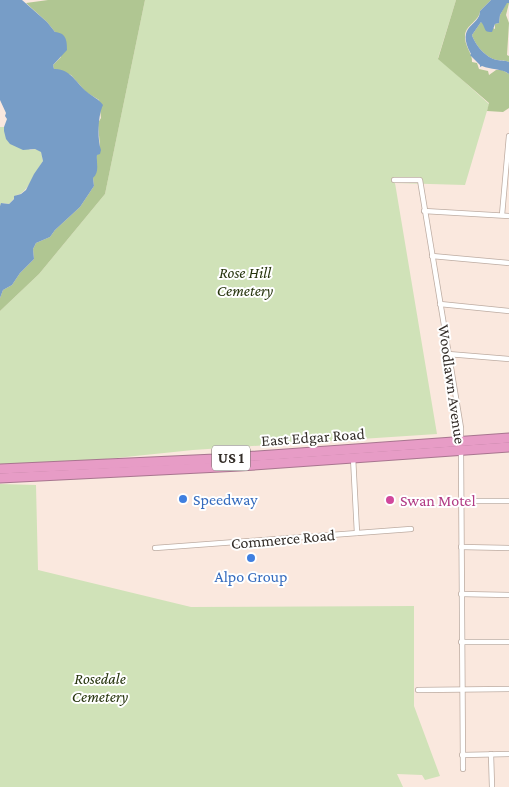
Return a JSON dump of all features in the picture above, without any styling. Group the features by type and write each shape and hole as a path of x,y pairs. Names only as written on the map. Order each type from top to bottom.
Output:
{"highway":[{"name":"East Edgar Road","path":"0,478 240,466 461,446 509,438"},
{"name":"East Edgar Road","path":"0,469 461,446 509,447"}],"street":[{"path":"502,216 509,136"},
{"name":"Woodlawn Avenue","path":"394,180 420,180 461,428 463,770"},
{"path":"424,211 509,216"},
{"path":"432,256 509,263"},
{"path":"440,304 509,311"},
{"path":"448,354 509,359"},
{"path":"353,457 357,533"},
{"path":"462,501 509,501"},
{"name":"Commerce Road","path":"155,548 411,529"},
{"path":"461,547 509,548"},
{"path":"461,594 509,595"},
{"path":"461,642 509,642"},
{"path":"418,690 509,689"},
{"path":"462,754 509,754"},
{"path":"491,754 492,787"}],"green space":[{"path":"48,0 145,0 105,194 39,274 0,311 0,298 3,290 12,285 20,273 34,259 33,249 36,243 50,237 80,207 94,186 93,178 100,147 98,123 101,118 99,100 86,92 71,75 54,69 53,65 61,57 55,32 26,3"},
{"name":"Rose Hill Cemetery","path":"145,0 456,0 438,58 489,104 465,185 395,183 437,434 193,450 87,461 0,465 0,311 39,274 105,194"},
{"path":"456,0 491,0 480,11 478,17 466,31 465,39 472,62 477,63 479,69 488,71 489,75 496,70 502,70 509,74 509,108 503,112 487,111 489,103 438,59"},
{"path":"507,2 509,3 506,15 509,23 507,55 509,56 509,62 489,57 478,47 472,35 481,22 495,29 495,24 499,23 500,15"},
{"path":"0,127 4,127 4,131 30,150 41,151 43,161 24,191 17,195 9,204 2,203 0,206"},
{"name":"Rosedale Cemetery","path":"0,484 36,485 38,570 191,607 414,606 414,706 440,776 425,780 422,775 397,774 403,787 0,787"}],"water":[{"path":"0,0 22,0 47,22 55,32 64,35 67,50 53,65 54,69 60,69 69,74 103,105 99,127 101,150 100,154 97,155 97,170 93,178 94,186 80,207 50,237 36,243 33,249 34,259 20,273 12,285 3,290 0,298 0,206 1,203 9,204 14,199 14,196 26,190 43,161 41,152 35,149 23,150 10,144 6,139 4,127 7,119 0,100"},
{"path":"491,0 509,0 509,3 507,3 500,15 499,23 495,24 492,32 486,31 481,22 472,35 478,47 489,57 509,62 509,74 499,70 480,67 470,55 467,44 467,31 479,16 480,11"}],"place":[{"name":"Speedway","path":"183,499"},
{"name":"Swan Motel","path":"390,500"},
{"name":"Alpo Group","path":"251,558"}]}
